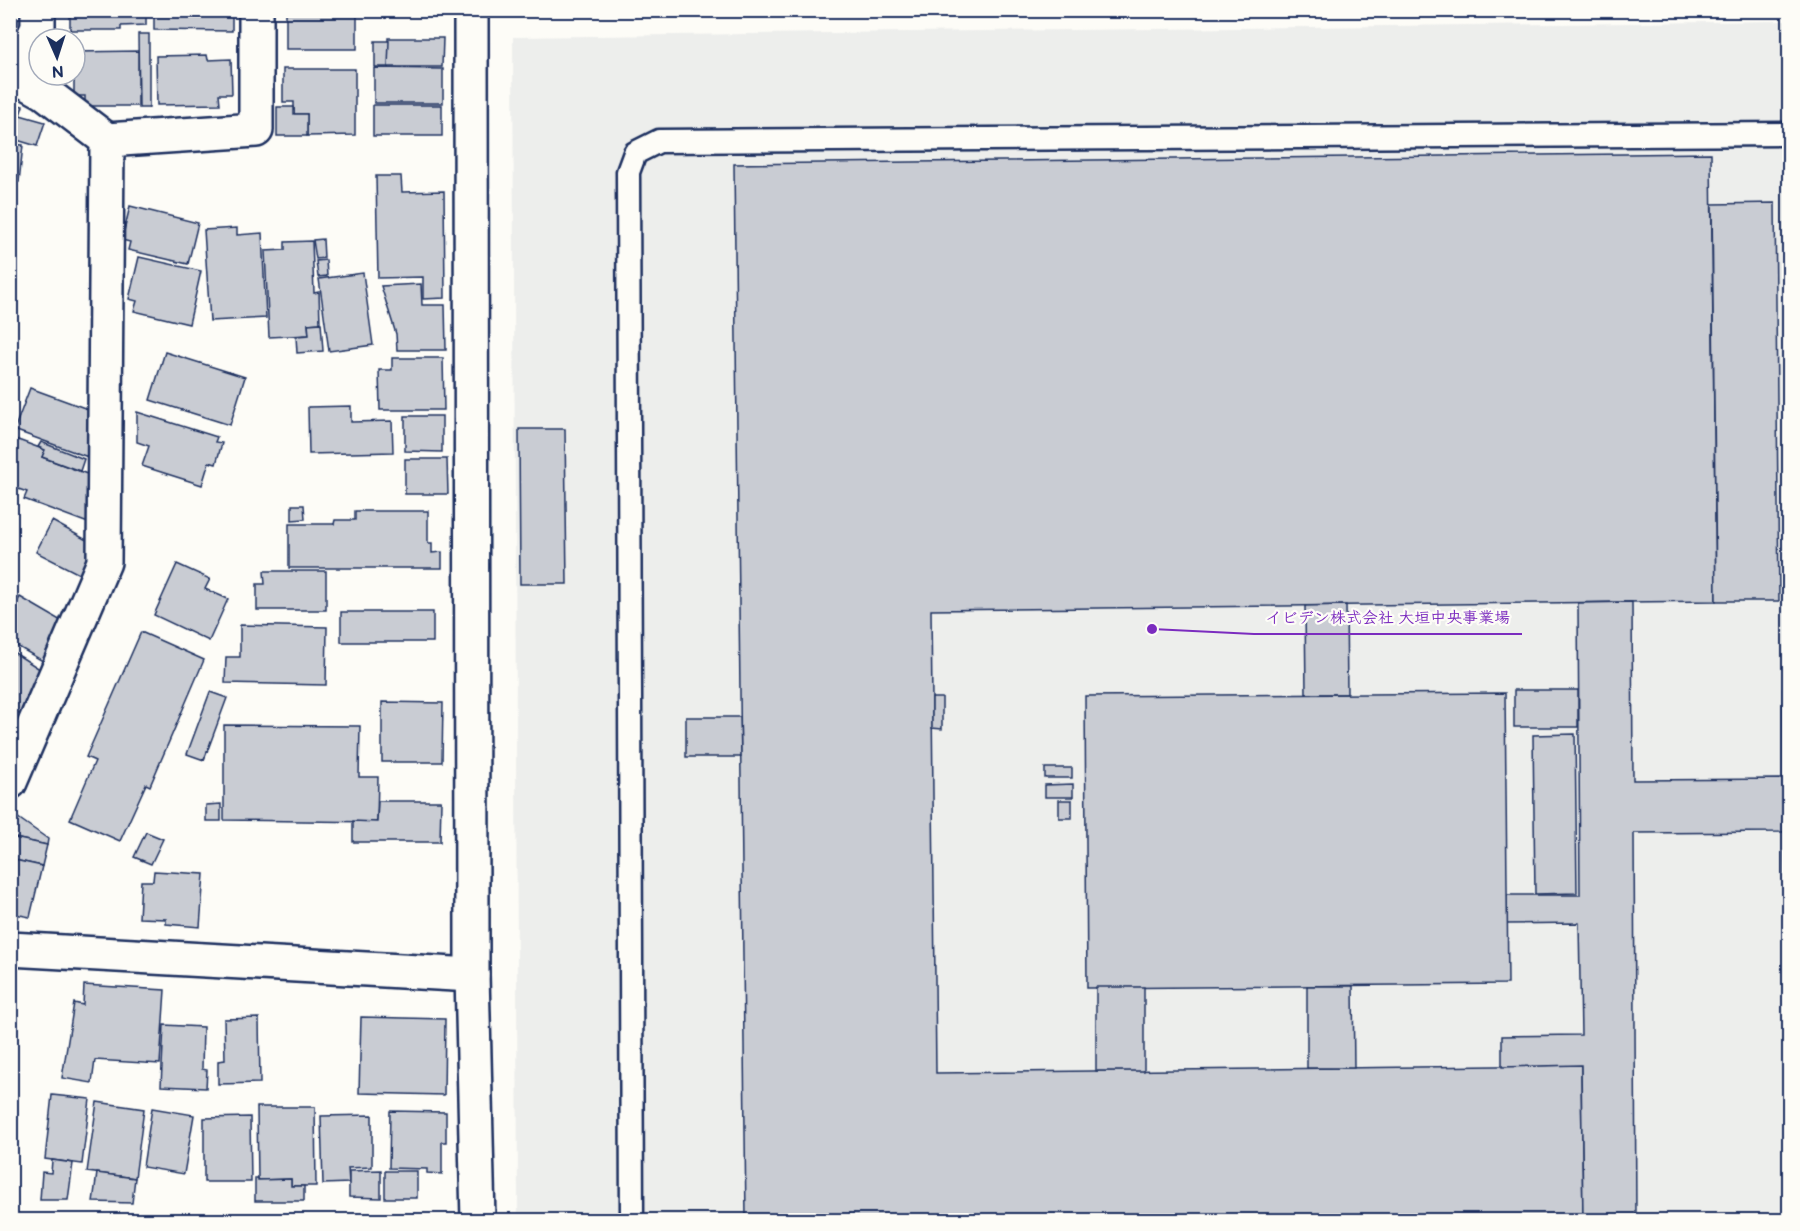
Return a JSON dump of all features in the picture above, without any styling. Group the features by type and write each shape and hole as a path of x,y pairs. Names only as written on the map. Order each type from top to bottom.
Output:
{"street":[{"path":"38,10 38,28 12,74 44,92 107,140 256,130 256,10"},
{"path":"471,10 472,975 477,1221"},
{"path":"10,782 104,562 107,140"},
{"path":"10,949 472,975"}],"lane":[{"path":"632,1221 628,172 635,153 659,141 1790,134"}],"shaded area":[{"path":"1789,21 1789,1220 518,1220 513,37"}],"building":[{"path":"70,10 146,10 146,25 121,26 121,30 87,30 87,27 70,27"},
{"path":"154,10 232,10 232,31 154,30"},
{"path":"286,10 357,10 357,49 286,49"},
{"path":"138,34 149,34 149,108 139,108"},
{"path":"388,38 443,38 442,67 388,67"},
{"path":"375,41 389,41 388,67 375,67"},
{"path":"138,51 138,106 85,106 85,96 74,96 74,87 87,87 87,52"},
{"path":"207,55 208,60 231,59 232,94 219,94 220,104 157,105 156,56"},
{"path":"374,68 443,69 443,103 374,103"},
{"path":"283,69 355,69 355,135 307,136 307,114 294,114 294,102 283,102"},
{"path":"10,103 23,106 20,115 45,122 37,146 10,138"},
{"path":"373,105 442,105 442,136 373,136"},
{"path":"277,107 294,107 294,114 307,114 307,136 277,136"},
{"path":"10,144 23,145 19,182 10,182"},
{"path":"1711,153 1716,601 931,610 936,1073 1581,1065 1583,1220 746,1220 734,164"},
{"path":"376,176 401,176 402,192 444,191 445,298 423,299 423,277 378,278"},
{"path":"1775,203 1779,601 1716,601 1712,204"},
{"path":"130,206 198,223 188,264 128,250 130,242 122,240"},
{"path":"237,228 237,235 262,233 266,318 210,321 204,230"},
{"path":"323,239 324,258 316,259 313,240"},
{"path":"312,241 314,293 319,292 320,323 308,324 309,335 269,337 265,251 285,250 285,242"},
{"path":"139,257 201,271 189,324 134,311 137,301 129,299"},
{"path":"326,260 327,276 318,277 316,261"},
{"path":"363,273 373,345 329,351 319,279"},
{"path":"421,284 422,305 445,305 446,350 397,350 396,334 381,286"},
{"path":"321,323 323,351 297,353 296,336 309,335 308,324"},
{"path":"165,352 245,377 230,425 150,400"},
{"path":"392,358 443,358 444,410 380,410 379,370 392,370"},
{"path":"30,388 104,415 88,457 14,430"},
{"path":"351,406 351,422 392,421 393,452 309,454 308,407"},
{"path":"137,412 217,437 215,442 222,443 216,464 209,462 202,485 142,466 149,446 137,442"},
{"path":"405,416 442,416 442,452 405,451"},
{"path":"519,429 565,429 567,584 520,584"},
{"path":"10,437 45,450 42,457 103,480 88,523 24,499 27,492 10,486"},
{"path":"41,442 84,459 80,471 42,457 45,450 38,447"},
{"path":"405,459 447,459 448,494 405,494"},
{"path":"292,505 304,505 305,519 292,520"},
{"path":"355,511 428,511 428,543 432,543 432,553 442,552 442,568 289,568 289,524 334,524 335,520 355,520"},
{"path":"52,521 101,548 85,577 36,552"},
{"path":"177,564 210,579 205,589 228,599 209,641 154,615"},
{"path":"264,571 326,571 326,610 257,610 257,584 265,584"},
{"path":"20,597 75,629 53,667 10,642 10,614"},
{"path":"1632,602 1633,780 1783,779 1784,832 1634,833 1636,1220 1583,1220 1581,1065 1502,1067 1502,1036 1581,1035 1579,923 1507,924 1507,895 1580,895 1578,603"},
{"path":"1346,605 1347,694 1306,694 1305,606"},
{"path":"341,612 433,612 433,642 341,642"},
{"path":"240,625 327,627 326,685 225,683 226,657 240,657"},
{"path":"141,632 204,660 150,786 146,784 120,841 70,819 95,761 86,757"},
{"path":"10,650 46,673 20,714 10,708"},
{"path":"1783,689 1790,689 1790,981 1785,981"},
{"path":"1514,690 1578,690 1578,727 1514,727"},
{"path":"210,692 227,698 204,760 187,754"},
{"path":"1505,693 1508,984 1087,988 1085,696"},
{"path":"932,698 942,698 942,729 932,728"},
{"path":"382,702 443,703 442,762 382,762"},
{"path":"686,717 740,717 741,757 686,757"},
{"path":"224,725 360,726 359,777 378,777 377,822 224,820"},
{"path":"1575,734 1577,893 1535,894 1533,735"},
{"path":"1045,768 1072,768 1072,778 1045,778"},
{"path":"1073,784 1073,797 1045,797 1045,785"},
{"path":"1059,800 1072,800 1072,818 1059,818"},
{"path":"378,801 441,801 440,842 353,842 353,821 377,822"},
{"path":"221,804 221,821 206,821 206,805"},
{"path":"14,815 48,839 47,845 10,837"},
{"path":"146,832 163,839 151,864 134,857"},
{"path":"10,837 47,845 42,866 10,859"},
{"path":"10,859 42,866 30,917 10,913"},
{"path":"154,871 204,874 200,927 166,924 166,919 139,918 141,881 153,881"},
{"path":"84,985 165,990 160,1064 95,1060 92,1083 62,1078 74,1003 83,1005"},
{"path":"1307,986 1353,986 1354,1068 1307,1068"},
{"path":"1096,987 1144,987 1144,1071 1096,1071"},
{"path":"361,1017 445,1019 444,1095 359,1093"},
{"path":"259,1018 260,1083 218,1084 218,1061 225,1060 224,1019"},
{"path":"164,1025 203,1027 202,1069 207,1070 206,1088 161,1086"},
{"path":"52,1095 90,1099 82,1164 45,1159"},
{"path":"97,1102 144,1109 135,1178 87,1172"},
{"path":"257,1107 315,1107 316,1186 291,1186 291,1179 258,1180"},
{"path":"152,1108 194,1115 184,1174 143,1167"},
{"path":"390,1111 446,1112 446,1142 442,1142 442,1174 427,1173 427,1169 389,1168"},
{"path":"372,1115 372,1167 348,1168 349,1183 323,1184 321,1116"},
{"path":"250,1117 251,1182 204,1182 204,1118"},
{"path":"52,1160 73,1163 68,1200 40,1200 42,1172 51,1173"},
{"path":"381,1170 381,1198 349,1197 349,1171"},
{"path":"385,1171 417,1171 417,1198 385,1198"},
{"path":"97,1173 135,1178 132,1203 93,1202"},
{"path":"255,1178 258,1180 291,1179 291,1186 304,1186 304,1201 255,1201"}],"place":[{"name":"イビデン株式会社 大垣中央事業場","path":"1152,629"}]}
